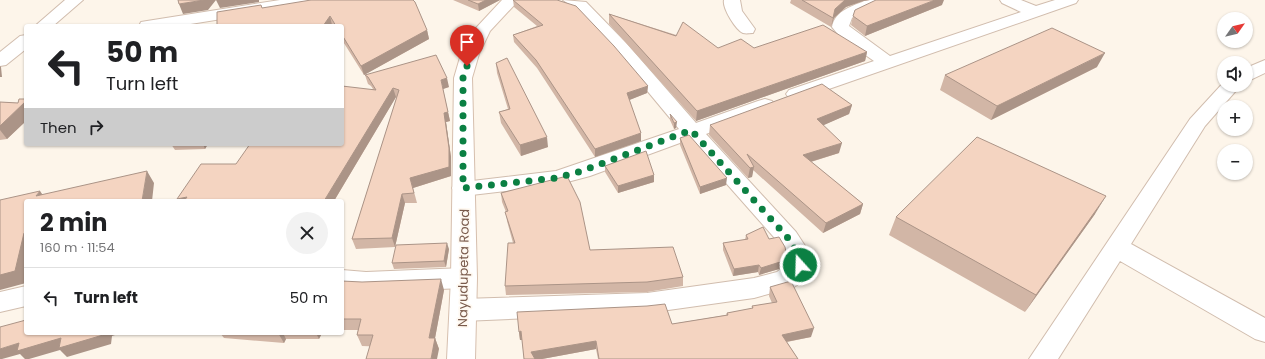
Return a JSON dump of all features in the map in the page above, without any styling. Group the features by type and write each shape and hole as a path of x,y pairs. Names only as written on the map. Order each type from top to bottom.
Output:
{"street":[{"path":"45,24 75,0"},
{"path":"160,24 310,0"},
{"name":"Nayudupeta Road","path":"461,359 464,278 463,78 470,54 483,29 511,0"},
{"path":"463,310 647,303 754,288 785,280 796,273 800,265 797,252 791,243 691,130 622,48 580,6 571,0"},
{"path":"732,0 731,2 734,12 747,29"},
{"path":"881,0 846,15 841,21 840,26 847,34 887,62"},
{"path":"1008,0 1035,12"},
{"path":"463,188 556,178 582,171 691,130 1070,0"},
{"path":"0,61 24,42"},
{"path":"1253,72 1265,65"},
{"path":"1043,359 1197,123 1223,92"},
{"path":"1116,247 1265,331"},
{"path":"344,280 366,282 464,278"},
{"path":"0,302 24,296"}],"building":[{"path":"178,0 204,0 179,4"},
{"path":"311,0 413,0 427,30 361,66 344,38 344,24 335,24 330,16 324,24 217,24 217,12 261,5 262,8"},
{"path":"468,0 486,0 478,4"},
{"path":"513,0 557,0 576,6 614,46 648,86 627,93 641,133 595,149 536,60 513,35 543,25"},
{"path":"802,0 845,0 835,9 833,18"},
{"path":"876,0 935,0 867,26 853,16 855,10"},
{"path":"609,14 676,36 683,22 718,48 741,39 754,48 823,25 867,52 697,111"},
{"path":"1052,28 1105,53 997,106 945,75"},
{"path":"436,55 447,78 441,80 448,112 444,113 449,148 449,167 410,178 414,193 402,194 392,238 352,239 399,90 393,88 325,199 186,199 187,197 177,199 201,164 236,164 249,146 344,146 344,86 376,90 368,77 365,75"},
{"path":"507,58 547,137 520,145 499,112 510,109 496,63"},
{"path":"822,84 852,105 817,119 842,143 803,155 863,204 826,223 747,154 754,167 750,168 710,125"},
{"path":"19,99 24,99 24,103 0,126 0,102 18,103"},
{"path":"670,114 677,122 674,123"},
{"path":"689,135 727,178 700,187 680,138"},
{"path":"977,137 1106,196 1036,295 896,217"},
{"path":"646,151 654,175 618,186 605,166"},
{"path":"147,171 142,199 24,199 24,233 15,271 0,275 0,200 40,191 36,196"},
{"path":"567,176 580,202 590,250 673,247 683,277 647,282 505,286 508,243 515,243 505,212 508,211 501,193"},
{"path":"763,227 769,239 779,237 785,247 787,257 780,262 761,268 759,265 734,269 723,243 748,239 746,235"},
{"path":"447,243 444,261 392,263 396,245"},
{"path":"441,279 429,338 435,338 431,359 366,359 373,335 357,335 361,319 344,319 344,281 362,282"},
{"path":"791,281 814,328 782,335 798,359 599,359 596,341 531,352 535,359 524,359 517,312 665,304 672,324 728,315 727,313 753,308 752,306 777,302 770,287"},
{"path":"24,321 24,335 103,335 59,348 61,338 17,351 19,343 0,349 0,327"}],"route":[{"path":"467,66 463,78 463,188 556,178 582,171 691,130 788,238 797,252 800,265"}]}
